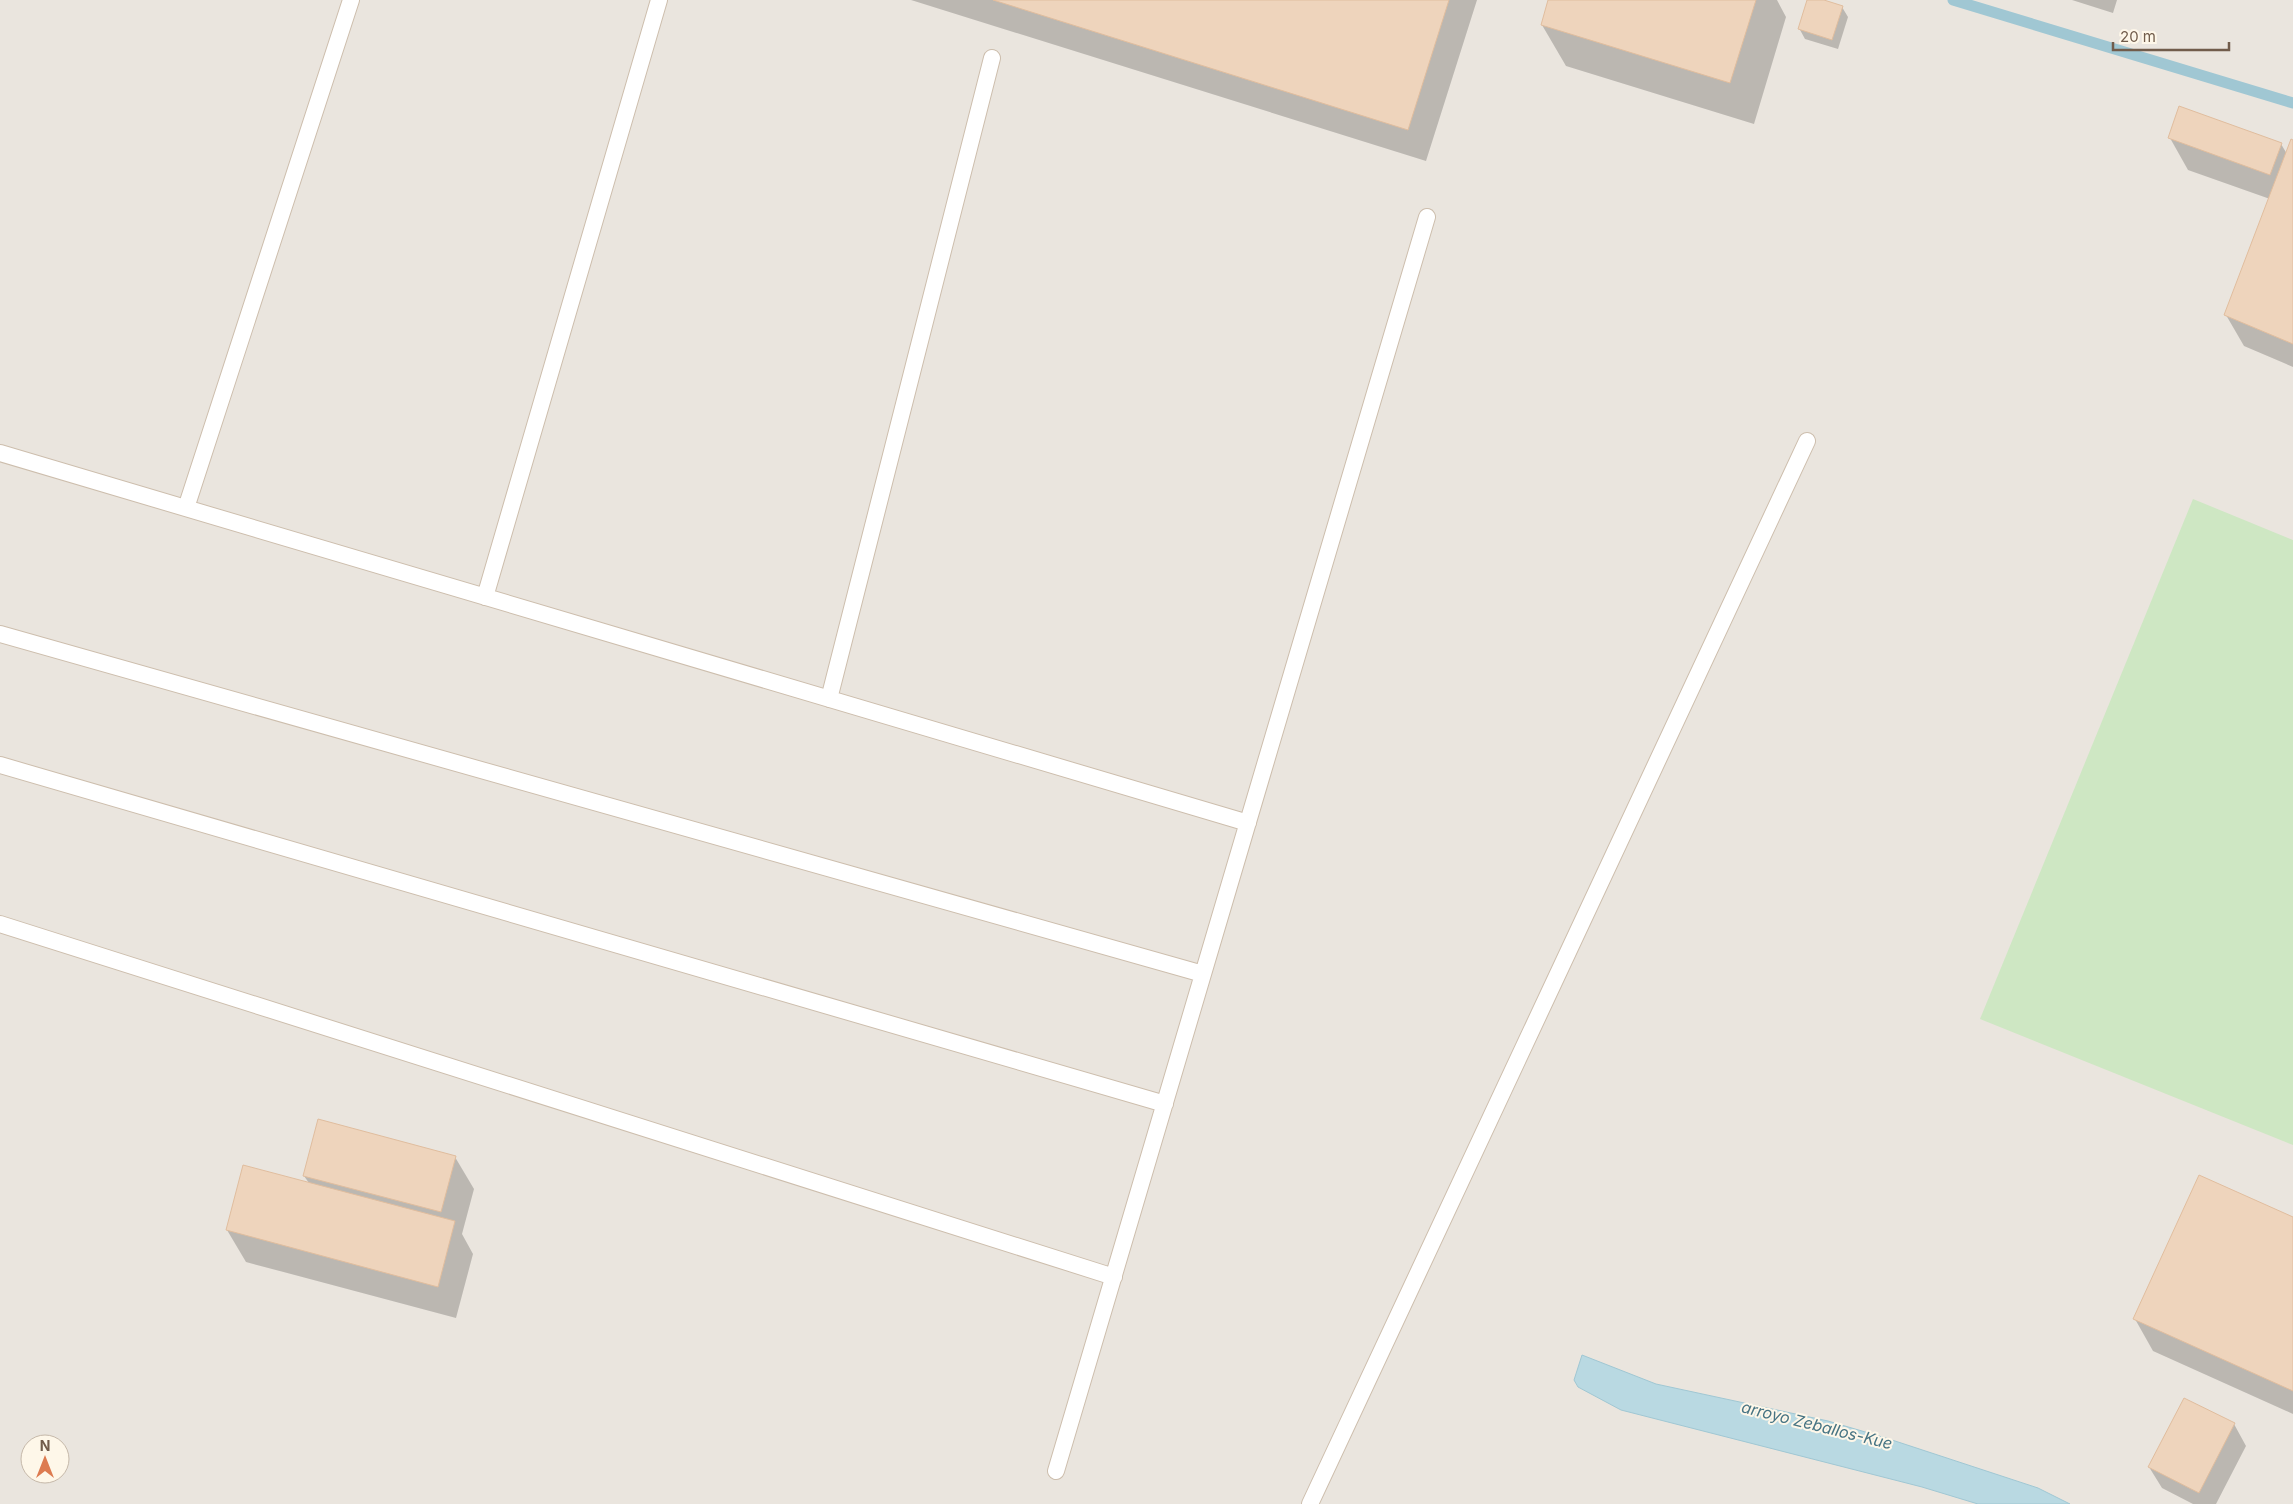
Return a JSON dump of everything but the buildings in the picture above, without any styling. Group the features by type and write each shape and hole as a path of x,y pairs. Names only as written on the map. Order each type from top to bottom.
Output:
{"lane":[{"path":"186,508 351,0"},
{"path":"485,597 659,0"},
{"path":"829,699 992,58"},
{"path":"1056,1472 1427,216"},
{"path":"1310,1504 1807,441"},
{"path":"0,453 1248,822"},
{"path":"0,634 1203,974"},
{"path":"0,765 1165,1104"},
{"path":"0,924 1114,1276"}],"shaded area":[{"path":"0,0 2293,0 2293,1504 0,1504"}],"green space":[{"path":"2193,499 2293,540 2293,1145 1980,1019"}],"water":[{"name":"arroyo Zeballos-Kue","path":"1582,1355 1656,1384 1828,1421 1889,1439 2038,1488 2070,1504 1978,1504 1922,1487 1621,1410 1578,1387 1574,1380"}],"waterway":[{"path":"1953,0 2293,103"}]}
